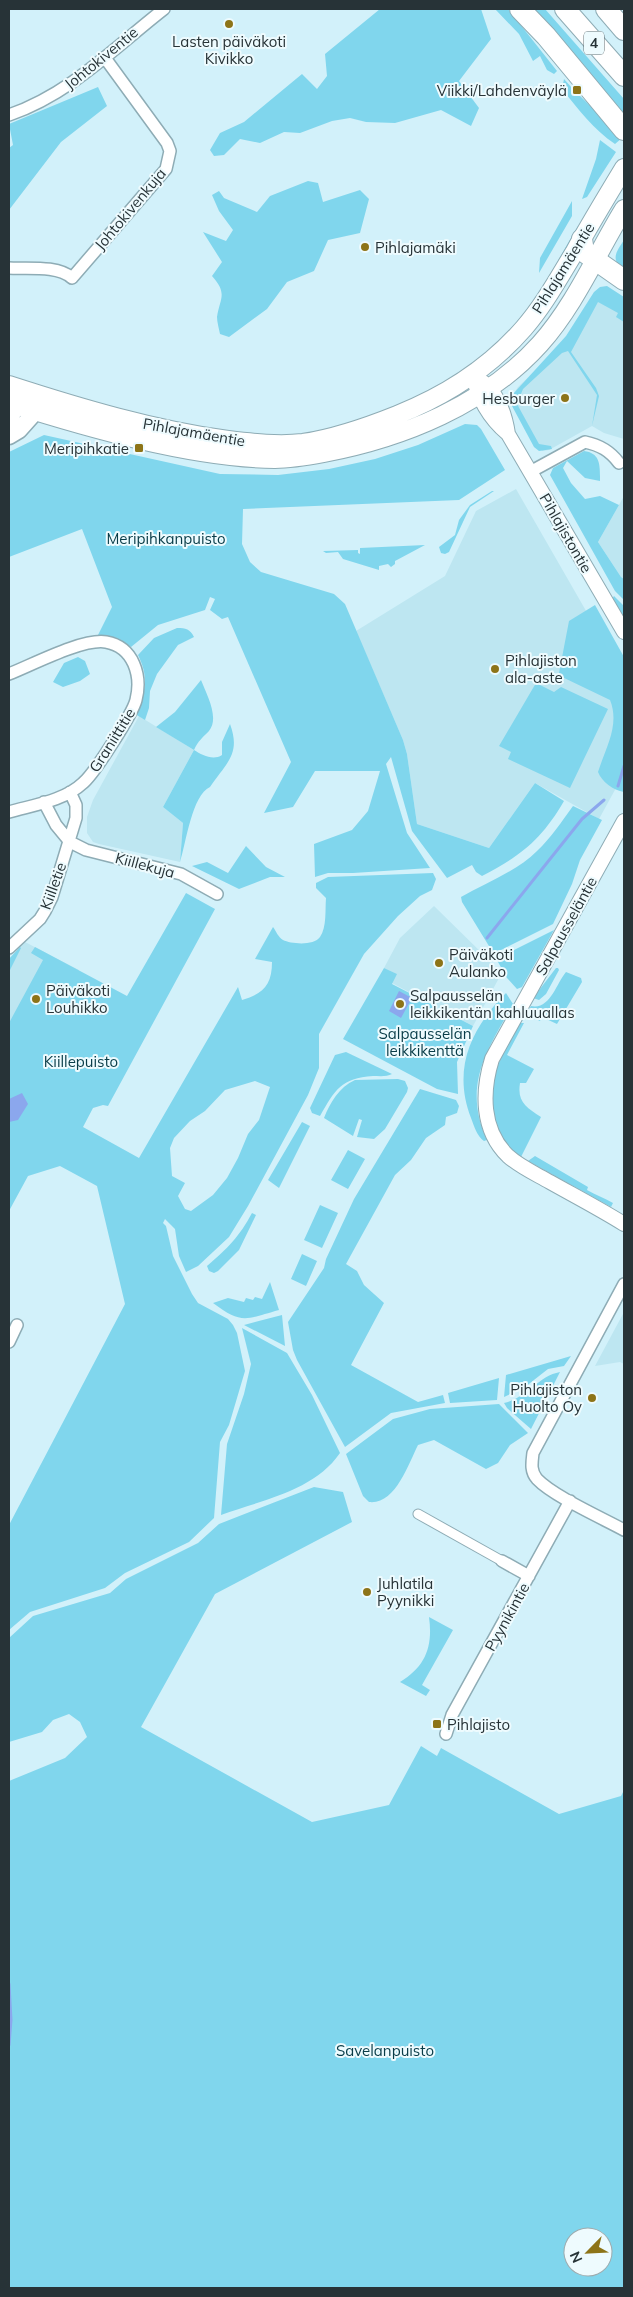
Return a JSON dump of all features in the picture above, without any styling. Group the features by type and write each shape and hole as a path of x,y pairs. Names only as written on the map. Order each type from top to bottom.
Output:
{"highway":[{"path":"520,9 552,43 622,126"},
{"name":"4","path":"565,9 624,76"},
{"name":"4","path":"606,9 624,30"},
{"path":"582,239 584,252 624,280"}],"main road":[{"name":"Pihlajamäentie","path":"9,385 129,420 189,434 275,444 302,443 363,428 418,406 472,374 492,359 524,329 543,304 624,168"},
{"name":"Pihlajamäentie","path":"11,409 36,411 139,438 194,450 276,459 337,450 376,440 440,416 484,392 512,371 540,343 563,311 624,209"},
{"path":"9,436 19,430 36,411 31,392 11,409"}],"street":[{"name":"Johtokiventie","path":"9,115 25,110 67,87 164,9"},
{"name":"Johtokivenkuja","path":"9,268 54,270 68,274 72,278 166,169 170,150 167,143 105,58"},
{"name":"Pihlajistontie","path":"472,374 484,392 504,413 508,434 624,632"},
{"path":"530,472 585,442 603,448 612,454 619,463"},
{"name":"Graniittitie","path":"9,674 77,647 107,642 129,656 135,666 139,683 136,702 97,767 83,784 70,792 44,802 9,812"},
{"name":"Kiilletie","path":"9,948 45,911 52,897 76,818 76,806 70,792"},
{"path":"44,802 56,825 70,842"},
{"name":"Salpausseläntie","path":"624,821 492,1059 484,1092 488,1123 508,1156 624,1224"},
{"name":"Kiillekuja","path":"70,842 86,850 181,874 217,894"},
{"path":"624,1284 532,1453 531,1466 536,1478 570,1501 624,1530"},
{"path":"9,1342 17,1325"},
{"name":"Pyynikintie","path":"446,1734 452,1715 570,1501"},
{"path":"418,1514 529,1576"}],"shaded area":[{"path":"601,293 624,309 624,439 604,433 592,426 549,450 542,451 512,404 512,396 518,387 565,342"},
{"name":"Pihlajiston ala-aste","path":"516,489 616,663 616,788 599,819 535,783 489,848 417,824 407,754 403,740 356,631 445,576 476,511"},
{"path":"624,496 624,579 598,542"},
{"path":"139,716 194,750 163,807 183,823 180,862 99,844 93,842 87,833 87,817 93,800"},
{"name":"Päiväkoti Aulanko","path":"434,906 488,959 499,978 473,1026 392,983 396,974 384,968 400,938"},
{"name":"Päiväkoti Louhikko","path":"25,942 79,970 27,1064 9,1055 9,959"},
{"name":"Salpausselän leikkikentän kahluuallas","path":"399,991 412,998 401,1018 389,1011"},
{"path":"22,1093 28,1104 18,1120 9,1122 9,1099"},
{"path":"624,1312 624,1364 620,1362 595,1366"}],"green space":[{"path":"380,9 481,9 491,39 459,81 479,108 471,126 441,110 395,123 366,122 350,118 332,121 300,133 284,132 260,143 240,139 224,155 214,156 210,150 220,133 244,122 302,74 317,89 327,76 325,54"},
{"path":"495,9 508,9 557,71 554,74 547,70 540,56 533,61 519,34"},
{"path":"529,9 545,9 624,99 624,116"},
{"path":"564,79 622,138 615,144 593,126 562,89"},
{"path":"98,87 107,106 61,142 9,210 9,148 13,145 9,124"},
{"path":"600,140 616,152 587,197 582,199 596,159"},
{"path":"308,181 318,183 323,202 360,190 369,199 360,233 328,240 314,271 287,282 267,309 229,337 220,334 217,317 222,296 220,287 212,276 222,262 203,232 226,241 233,230 219,211 212,195 219,191 224,198 257,212 270,196"},
{"path":"572,201 572,216 539,273 540,258"},
{"path":"578,226 581,228 541,297 490,355 453,377 494,346 524,313 541,289"},
{"path":"624,240 624,270 617,263 616,256"},
{"path":"607,286 624,297 624,322 616,317 618,313 598,302 571,352 596,388 599,396 592,426 597,395 568,351 562,353 523,389 517,404 539,444 551,446 552,449 539,451 534,447 512,406 514,393 566,336 594,292 600,287"},
{"name":"Meripihkanpuisto","path":"465,424 477,425 481,429 505,470 459,500 243,509 242,544 250,562 261,572 334,594 345,604 403,740 407,754 417,824 489,848 535,783 564,801 539,836 519,854 482,876 476,872 472,865 447,878 412,831 391,757 386,764 407,833 430,868 328,873 315,877 314,844 352,830 368,811 380,771 315,771 293,807 264,813 291,762 228,617 222,619 210,610 215,599 210,597 205,610 158,625 131,647 116,638 98,635 112,607 82,529 9,557 9,452 44,435 220,474 278,475 329,469 375,459 418,445"},
{"path":"584,451 590,452 597,457 600,481 585,478 567,461 563,468 571,483 585,499 600,496 619,505 598,542 624,579 624,600 615,591 550,475 553,468"},
{"path":"494,491 470,507 449,552 441,553 439,547 455,535 459,520 470,505"},
{"path":"425,545 395,561 395,564 391,567 388,564 379,566 379,570 343,559 338,552 326,553 323,551 358,550 360,554 360,548"},
{"path":"614,596 624,606 624,619 612,599"},
{"path":"595,605 624,657 624,792 608,785 598,772 613,727 613,709 610,700 560,676 559,673 569,621"},
{"path":"177,628 183,628 191,632 194,637 178,645 157,674 150,691 149,708 145,720 135,714 142,699 145,684 144,670 138,655 154,638"},
{"path":"78,657 85,661 90,674 80,681 63,687 53,682 64,663"},
{"path":"201,680 209,698 213,719 209,731 194,750 156,727 175,712"},
{"path":"536,683 554,692 561,687 608,709 570,788 508,759 511,752 499,746"},
{"path":"230,724 234,743 233,751 227,764 204,792 194,809 180,862 183,823 163,807 194,750 211,757 222,755 222,742"},
{"path":"573,806 602,820 580,860 572,884 553,924 499,951 492,951 462,902 461,897 511,871 529,858 547,841"},
{"path":"246,846 266,867 285,877 270,877 239,889 192,866 207,862 228,873"},
{"name":"Kiillepuisto","path":"433,873 436,879 432,890 420,896 398,916 364,954 319,1034 319,1068 308,1095 248,1206 229,1237 198,1266 186,1272 179,1256 175,1229 165,1219 163,1223 166,1226 173,1256 198,1303 228,1319 233,1325 237,1333 245,1371 229,1425 220,1442 214,1518 189,1542 125,1573 105,1588 30,1612 9,1630 9,1525 125,1304 97,1186 60,1166 28,1176 9,1211 9,1023 43,960 31,953 35,947 127,996 186,893 215,909 108,1106 103,1105 93,1108 83,1127 139,1158 238,987 242,1000 256,995 268,983 272,962 255,959 273,927 281,939 291,942 308,943 320,937 325,923 326,898 316,888 316,883 328,877","holes":["255,1081 270,1087 259,1120 248,1134 227,1178 213,1195 191,1211 185,1209 178,1196 185,1183 172,1176 170,1148 174,1138 190,1121 205,1111 225,1090"]},
{"path":"554,930 522,987 517,989 507,978 498,962 498,958"},
{"path":"21,948 9,972 9,959"},
{"name":"Salpausselän leikkikenttä","path":"384,968 397,974 392,984 473,1026 457,1062 458,1094 437,1089 343,1039"},
{"path":"556,968 559,970 546,994 539,1000 533,998"},
{"path":"566,972 581,978 582,982 557,1024 544,1018 541,1018 540,1021 526,1014 531,1006 538,1006 548,1000"},
{"path":"506,993 513,1004 494,1037 481,1069 477,1085 480,1120 487,1140 484,1141 479,1136 471,1118 466,1100 464,1066 468,1050 483,1020"},
{"path":"520,1023 524,1023 507,1055 534,1069 526,1083 520,1083 519,1090 521,1099 527,1107 541,1117 521,1157 510,1148 499,1131 491,1098 492,1085 500,1060"},
{"path":"346,1052 392,1074 353,1079 335,1092 320,1116 312,1113 310,1108 335,1055"},
{"path":"398,1079 405,1081 408,1088 407,1092 385,1129 374,1139 357,1137 362,1120 359,1119 353,1136 324,1118 336,1096 349,1083 355,1080"},
{"path":"420,1089 456,1100 459,1106 457,1113 446,1117 445,1125 426,1138 411,1160 395,1175 346,1264 357,1271 364,1285 384,1303 351,1365 418,1402 443,1395 445,1403 391,1413 345,1447 297,1360 293,1350 288,1322 324,1268 326,1259 354,1199"},
{"path":"302,1122 310,1126 279,1188 268,1180"},
{"path":"348,1150 365,1159 348,1189 331,1180"},
{"path":"535,1156 588,1187 587,1190 613,1203 611,1207 528,1161"},
{"path":"320,1205 338,1213 322,1248 304,1240"},
{"path":"252,1213 256,1215 239,1250 218,1271 214,1273 209,1271 207,1266 232,1242"},
{"path":"302,1254 317,1261 306,1286 291,1279"},
{"path":"270,1282 279,1310 245,1318 231,1315 213,1303 228,1298 244,1302 246,1298 253,1300 255,1297 262,1299"},
{"path":"282,1315 285,1346 244,1325"},
{"path":"242,1328 287,1353 312,1395 340,1453 316,1477 302,1485 270,1499 221,1515 227,1444 244,1394 251,1364"},
{"path":"571,1356 564,1366 548,1369 525,1387 504,1397 506,1375"},
{"path":"560,1372 531,1429 507,1408 504,1403 519,1397 552,1374"},
{"path":"499,1378 497,1400 450,1403 448,1393"},
{"path":"499,1404 528,1433 510,1445 498,1463 486,1469 434,1440 418,1445 405,1473 393,1491 386,1497 378,1501 369,1502 363,1496 346,1454 393,1419 430,1409"},
{"name":"Savelanpuisto","path":"314,1487 343,1492 352,1522 215,1594 141,1727 312,1822 389,1805 421,1746 437,1756 441,1748 559,1814 621,1796 624,1790 624,2288 9,2288 9,1781 65,1758 87,1737 80,1722 69,1714 53,1720 42,1732 9,1742 9,1638 33,1616 110,1593 126,1579 198,1543 219,1524"},
{"path":"429,1617 453,1630 422,1685 430,1690 426,1696 400,1682 416,1669 426,1654 430,1637"}],"waterway":[{"path":"618,786 624,766"},
{"path":"487,938 582,819 604,800"},
{"path":"9,1984 11,2020 9,2045"}],"place":[{"name":"Lasten päiväkoti Kivikko","path":"229,24"},
{"name":"Viikki/Lahdenväylä","path":"577,90"},
{"name":"Pihlajamäki","path":"365,247"},
{"name":"Hesburger","path":"565,398"},
{"name":"Meripihkatie","path":"139,448"},
{"name":"Pihlajiston ala-aste","path":"495,669"},
{"name":"Päiväkoti Aulanko","path":"439,963"},
{"name":"Päiväkoti Louhikko","path":"36,999"},
{"name":"Salpausselän leikkikentän kahluuallas","path":"400,1004"},
{"name":"Pihlajiston Huolto Oy","path":"592,1398"},
{"name":"Juhlatila Pyynikki","path":"367,1592"},
{"name":"Pihlajisto","path":"437,1724"}]}
